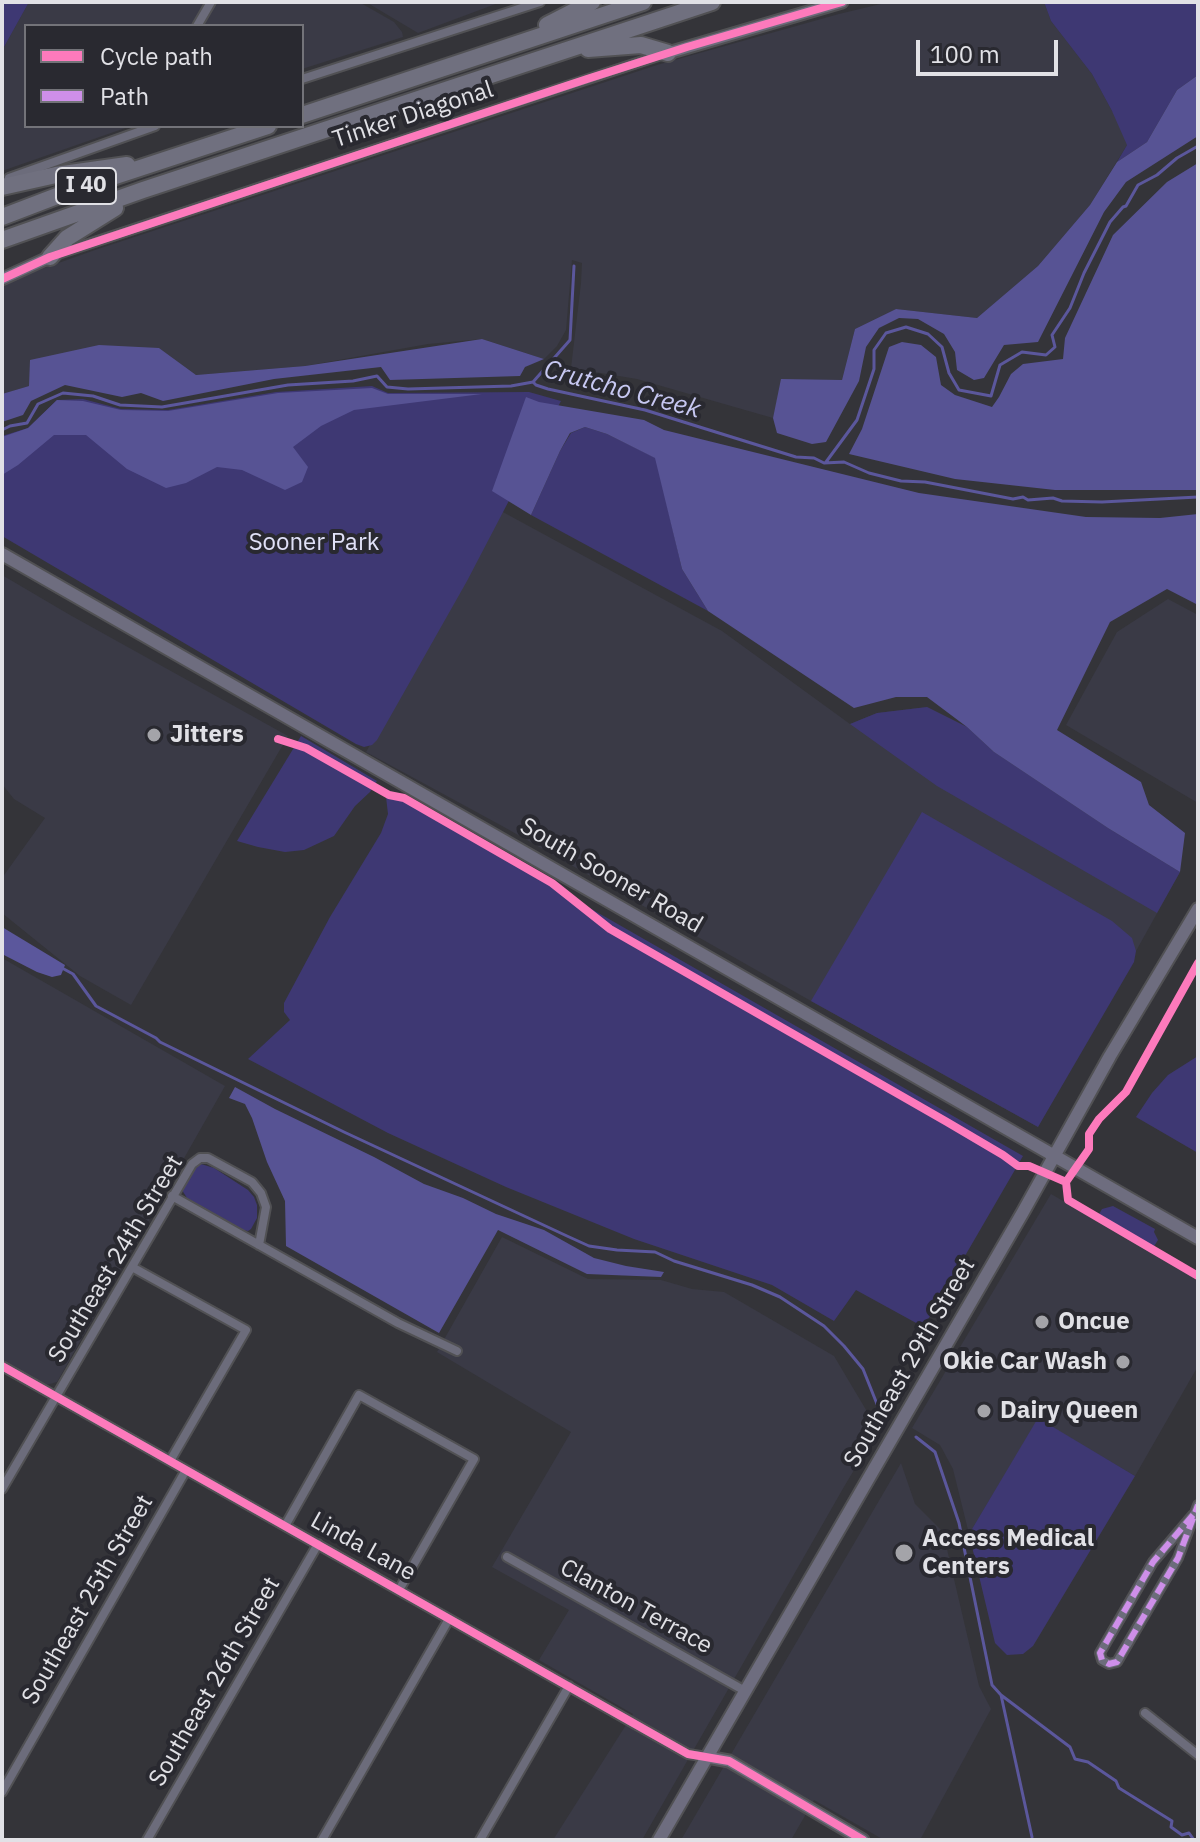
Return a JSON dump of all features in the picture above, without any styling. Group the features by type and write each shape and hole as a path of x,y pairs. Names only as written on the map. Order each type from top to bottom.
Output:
{"highway":[{"path":"495,50 592,2"},
{"name":"Tinker Diagonal","path":"304,114 643,2"},
{"name":"Tinker Diagonal","path":"2,240 143,190 712,2"},
{"path":"563,50 641,45 668,53"},
{"name":"I 40","path":"2,217 70,191 262,128"},
{"path":"2,184 172,158"},
{"path":"50,257 67,238 143,190"}],"main road":[{"name":"South Sooner Road","path":"2,554 1198,1238"},
{"name":"Southeast 29th Street","path":"659,1840 1198,909"}],"street":[{"path":"198,24 211,2"},
{"path":"304,78 540,2"},
{"name":"Tinker Diagonal","path":"2,279 50,257 668,53 842,2"},
{"path":"2,184 149,128"},
{"name":"Southeast 24th Street","path":"2,1489 172,1196 192,1164 200,1158 208,1158 252,1182 261,1193 266,1207 259,1245"},
{"path":"172,1196 398,1323 457,1351"},
{"path":"132,1267 246,1330 170,1461"},
{"name":"Linda Lane","path":"2,1366 688,1754 707,1757"},
{"path":"285,1526 359,1395 474,1459 399,1590"},
{"name":"Southeast 25th Street","path":"2,1792 186,1470"},
{"path":"1193,1515 1153,1562 1100,1653 1102,1660 1109,1664 1117,1662 1178,1558 1198,1505"},
{"name":"Southeast 26th Street","path":"147,1840 318,1544"},
{"name":"Clanton Terrace","path":"507,1557 745,1691"},
{"path":"322,1840 449,1619"},
{"path":"480,1840 569,1686"},
{"path":"1145,1713 1198,1755"},
{"path":"707,1757 729,1761 863,1840"}],"shaded area":[{"path":"29,2 359,2 394,22 403,37 304,68 304,24 24,24 24,128 125,128 2,171 4,47"},
{"path":"366,2 501,2 418,33"},
{"path":"889,2 1044,2 1051,21 1092,74 1112,111 1138,127 1090,205 1038,266 977,318 896,309 855,329 842,380 782,380 773,418 637,379 571,368 582,263 572,260 566,330 557,346 544,359 482,339 428,344 305,366 196,375 159,348 2,394 2,287 22,276 657,65"},
{"path":"1198,75 1198,136 1126,182 1104,212 1038,342 1004,345 984,378 974,380 957,370 955,352 944,334 918,319 899,318 879,328 866,347 859,381 826,442 812,444 777,433 773,418 781,379 842,380 855,329 896,309 977,318 1038,266 1090,205 1117,162 1147,142 1177,90"},
{"path":"1198,163 1198,490 1055,490 955,479 849,454 862,429 889,347 902,342 921,345 936,357 941,385 955,395 992,407 1011,374 1023,364 1063,359 1065,338 1113,235 1167,182"},
{"path":"482,339 544,359 525,367 520,376 390,380 381,367 274,379 163,401 141,393 122,397 65,385 31,401 23,415 2,422 2,394 29,386 30,360 99,345 159,348 196,375 305,366"},
{"path":"372,388 388,394 482,394 354,410 321,426 293,447 308,467 302,482 285,490 242,470 217,467 186,483 166,488 127,469 86,435 54,435 2,475 2,437 28,428 57,400 83,401 121,410 168,411 278,393"},
{"path":"526,397 539,402 644,420 664,430 919,493 1086,517 1160,518 1198,514 1198,605 1167,589 1110,622 1057,730 1141,782 1149,805 1185,833 1180,872 994,752 927,697 896,697 854,708 708,611 682,569 655,458 607,434 585,427 570,433 531,515 492,491"},
{"path":"501,511 722,631 850,724 877,713 927,707 967,727 1180,872 1038,1127 366,752"},
{"path":"2,575 288,736 131,1005 80,976 2,913 2,878 45,818 14,799 2,784"},
{"path":"1168,599 1198,615 1198,803 1066,725 1117,632"},
{"path":"2,927 65,965 61,975 52,977 37,972 2,954"},
{"path":"2,958 225,1086 57,1382 46,1385 2,1360"},
{"path":"235,1087 424,1184 544,1230 594,1258 664,1272 661,1277 587,1274 498,1230 439,1333 286,1246 285,1201 245,1104 229,1098"},
{"path":"1051,1194 1198,1279 1198,1366 1135,1476 1038,1419 969,1534 953,1469 940,1445 912,1428"},
{"path":"502,1237 588,1279 661,1280 692,1289 724,1292 834,1356 878,1430 642,1840 553,1840 633,1714 539,1660 569,1610 492,1567 571,1432 437,1352"},
{"path":"901,1463 915,1504 943,1532 979,1686 991,1709 920,1840 884,1840 814,1800 791,1840 681,1840"}],"green space":[{"path":"2,2 29,2 4,47 2,47"},
{"path":"1044,2 1198,2 1198,75 1177,90 1147,142 1117,162 1127,145 1112,111 1092,74 1051,21"},
{"name":"Sooner Park","path":"372,386 388,393 529,392 561,401 467,581 372,745 364,747 356,744 2,536 2,436 28,428 57,400 83,399 121,409 168,410 276,392"},
{"path":"585,427 656,458 682,569 708,611 531,515 571,433"},
{"path":"927,707 967,727 994,752 1180,872 1157,913 937,786 850,724 877,713"},
{"path":"301,736 377,781 334,836 304,850 285,852 237,841"},
{"path":"390,791 1023,1156 926,1323 918,1324 856,1290 834,1321 772,1285 634,1239 506,1187 388,1133 248,1059 290,1020 284,1012 284,1003 330,917 381,833 388,814 386,797"},
{"path":"922,812 1112,921 1132,938 1136,951 1134,962 1038,1127 811,1001"},
{"path":"1198,1056 1198,1153 1136,1117 1168,1075"},
{"path":"201,1164 214,1168 254,1197 257,1218 251,1229 244,1230 187,1198 182,1190 193,1170"},
{"path":"1113,1206 1155,1229 1158,1240 1153,1248 1098,1216 1102,1209"},
{"path":"1038,1418 1135,1476 1033,1646 1023,1654 1007,1655 995,1643 969,1534"}],"waterway":[{"path":"826,462 857,420 874,369 874,350 886,333 906,327 928,334 942,347 949,373 959,390 991,396 1000,365 1022,352 1046,355 1055,347 1052,335 1070,308 1110,222 1126,206 1138,185 1198,146"},
{"path":"533,382 570,340 574,266"},
{"name":"Crutcho Creek","path":"2,430 27,423 38,404 63,393 93,396 120,405 162,407 288,385 353,381 377,376 387,387 408,389 511,386 533,382 548,389 645,410 796,457 814,458 824,463 844,462 869,473 901,481 925,482 1028,500 1053,498 1102,502 1198,497"},
{"path":"62,968 73,974 96,1006 160,1042 567,1236 589,1246 655,1252 780,1297 824,1326 844,1346 863,1369 881,1414"},
{"path":"916,1437 935,1452 959,1523 992,1685 1070,1747 1075,1759 1088,1762 1116,1781 1119,1788 1172,1821 1171,1827 1182,1835 1189,1833 1194,1840"},
{"path":"1001,1695 1032,1837"}],"marked path":[{"path":"1193,1515 1153,1562 1100,1653 1102,1660 1109,1664 1117,1662 1178,1558 1198,1505"}],"cycle path":[{"path":"2,279 50,257 587,79 842,2"},
{"path":"278,739 306,748 389,795 404,798 552,883 610,929 1018,1166 1029,1166 1066,1182 1068,1200 1198,1276"},
{"path":"1066,1182 1089,1149 1089,1134 1099,1119 1126,1092 1198,963"},
{"path":"2,1366 688,1754 729,1761 863,1840"}],"place":[{"name":"Jitters","path":"154,735"},
{"name":"Oncue","path":"1042,1322"},
{"name":"Okie Car Wash","path":"1123,1362"},
{"name":"Dairy Queen","path":"984,1411"},
{"name":"Access Medical Centers","path":"904,1553"}]}
